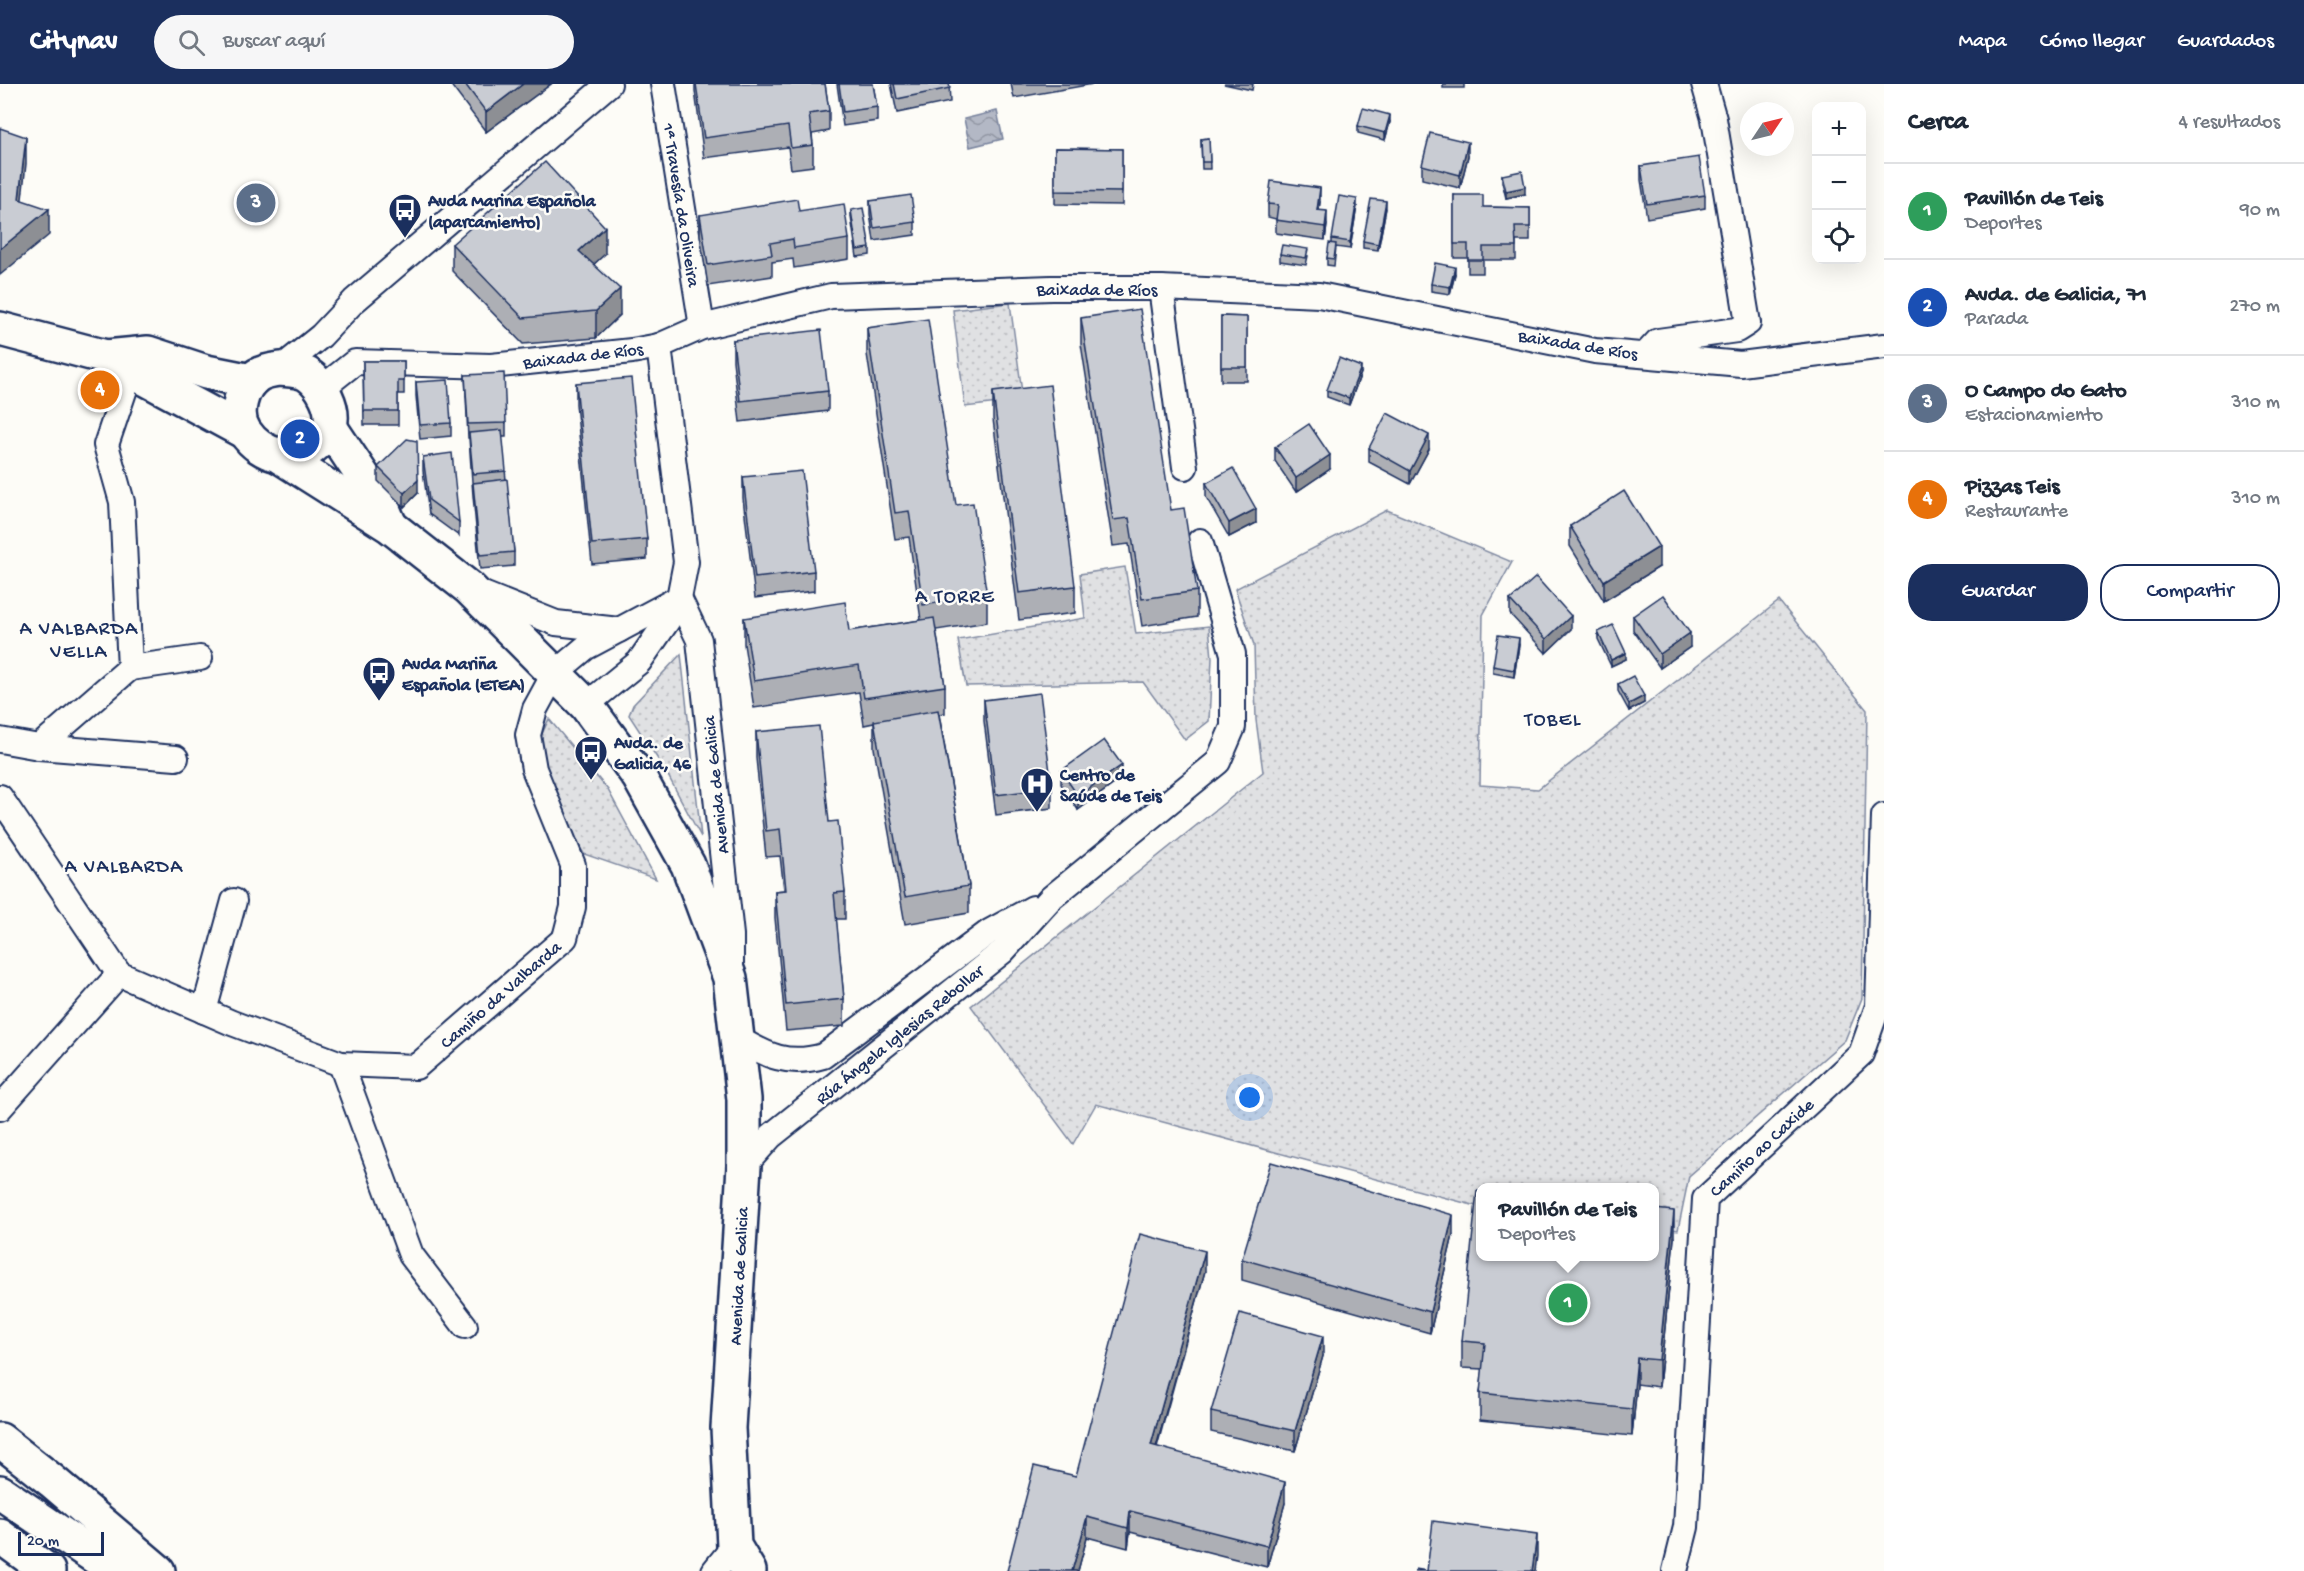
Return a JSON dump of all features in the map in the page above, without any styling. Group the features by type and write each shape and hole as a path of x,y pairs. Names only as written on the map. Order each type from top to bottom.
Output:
{"main road":[{"path":"0,329 118,364 243,431 259,447 281,456 292,457 312,448 323,438 330,427 330,412 317,384 296,370 265,375 206,372 148,353 118,364"},
{"path":"243,431 239,410 244,392 265,375"},
{"name":"Avenida de Galicia","path":"330,427 380,502 390,526"},
{"name":"Avenida de Galicia","path":"281,456 390,526 469,588 586,705 639,777 688,866 730,978 744,1098 744,1166 728,1428 732,1563"},
{"path":"0,1440 158,1571"},
{"path":"0,1492 116,1571"},
{"path":"0,1536 48,1571"}],"street":[{"path":"265,375 321,336 354,301 609,84"},
{"name":"1ª Travesía da Oliveira","path":"663,84 702,327"},
{"path":"1645,355 1658,341 1737,330 1748,323 1714,119 1704,84"},
{"name":"Baixada de Ríos","path":"317,384 355,362 491,366 632,351 659,346 702,327 831,296 1051,288 1161,288 1319,295 1595,351 1741,364 1884,346"},
{"path":"1161,288 1185,467"},
{"path":"317,384 321,336"},
{"path":"586,705 639,662 668,620 679,598 686,562 659,346"},
{"path":"118,364 106,445 122,502 130,668"},
{"name":"Rúa Ángela Iglesias Rebollar","path":"744,1166 771,1136 1003,951 1051,898 1218,762 1233,727 1233,654 1200,541"},
{"name":"Avenida de Galicia","path":"469,588 556,623 619,630"},
{"path":"554,674 585,648 679,598"},
{"name":"Avenida de Galicia","path":"679,598 699,640 731,935 730,978"},
{"path":"39,747 130,668 200,658"},
{"name":"Camiño da Valbarda","path":"119,974 204,1011 341,1064 416,1067 565,938 573,907 573,865 534,769 528,735 535,709 554,674"},
{"path":"0,740 39,747 176,758"},
{"path":"0,797 119,974 0,1108"},
{"name":"Camiño ao Caxide","path":"1675,1571 1686,1527 1705,1199 1861,1054 1878,1005 1884,816"},
{"name":"Rúa Ángela Iglesias Rebollar","path":"737,1038 764,1054 787,1060 807,1060 823,1056 989,932 1051,898"},
{"path":"204,1011 234,901"},
{"path":"341,1064 411,1255 465,1326"}],"shaded area":[{"path":"1010,303 1023,400 965,407 953,310"},
{"path":"1387,510 1512,562 1483,615 1480,785 1538,789 1779,601 1867,710 1862,998 1845,1040 1689,1176 1678,1230 1659,1228 1659,1183 1476,1183 1476,1206 1096,1104 1073,1144 971,1006 1263,772 1256,720 1254,645 1235,589"},
{"path":"1125,567 1136,634 1209,626 1212,658 1209,721 1185,740 1143,682 966,686 958,640 1085,618 1080,574"},
{"path":"681,654 701,837 665,770 629,715 633,705"},
{"path":"549,719 608,790 656,879 584,854 565,822 543,769 539,740"}],"water":[{"path":"997,111 1003,139 970,147 964,119"}],"building":[{"path":"465,84 523,84 486,112"},
{"path":"696,84 825,84 829,111 809,114 813,145 791,148 788,126 704,138"},
{"path":"839,84 873,84 877,107 843,112"},
{"path":"894,84 949,84 950,88 897,99"},
{"path":"1363,108 1390,115 1385,133 1358,126"},
{"path":"0,128 26,137 19,199 49,209 0,249"},
{"path":"1430,133 1468,142 1460,175 1422,165"},
{"path":"1209,138 1210,162 1202,162 1201,139"},
{"path":"1055,148 1122,149 1122,192 1055,191"},
{"path":"1699,157 1705,195 1647,204 1641,166"},
{"path":"545,162 605,227 579,251 620,289 596,311 523,318 452,244"},
{"path":"1522,171 1525,187 1506,191 1502,175"},
{"path":"1271,181 1320,188 1317,210 1327,211 1325,227 1276,220 1278,205 1268,204"},
{"path":"911,195 915,222 874,228 870,201"},
{"path":"1454,195 1483,195 1483,207 1530,208 1530,227 1515,227 1516,247 1483,247 1483,260 1468,260 1468,244 1454,244"},
{"path":"1339,196 1357,199 1350,242 1332,239"},
{"path":"797,199 799,211 844,204 849,239 794,248 793,239 770,243 772,255 708,265 700,215"},
{"path":"1371,199 1386,201 1378,244 1363,241"},
{"path":"863,208 870,248 857,250 851,210"},
{"path":"1329,243 1336,244 1334,259 1327,258"},
{"path":"1282,245 1308,249 1306,258 1280,254"},
{"path":"1435,263 1455,267 1450,287 1431,284"},
{"path":"1140,309 1171,510 1184,508 1197,591 1142,599 1129,518 1113,520 1081,318"},
{"path":"1221,316 1247,317 1247,367 1221,367"},
{"path":"928,319 956,505 973,503 987,596 923,605 909,511 895,513 867,328"},
{"path":"821,330 828,391 740,401 733,340"},
{"path":"1339,358 1361,367 1349,398 1327,390"},
{"path":"363,361 404,361 404,381 398,381 398,411 364,411"},
{"path":"504,373 506,423 468,424 465,375"},
{"path":"631,378 647,539 592,544 576,383"},
{"path":"448,380 451,423 420,425 416,382"},
{"path":"1050,385 1075,586 1019,593 993,392"},
{"path":"1387,413 1429,435 1410,471 1369,448"},
{"path":"1309,424 1330,455 1296,478 1275,447"},
{"path":"502,430 506,471 473,474 469,433"},
{"path":"407,439 417,441 418,480 404,493 378,467"},
{"path":"452,453 459,522 429,500 423,457"},
{"path":"1233,468 1256,509 1229,523 1206,483"},
{"path":"802,471 814,571 755,578 743,477"},
{"path":"507,479 514,552 480,555 473,483"},
{"path":"1624,491 1659,547 1604,581 1570,526"},
{"path":"1536,577 1571,616 1546,639 1510,600"},
{"path":"1663,595 1690,633 1660,654 1633,616"},
{"path":"845,602 849,631 934,618 945,686 864,698 859,665 754,681 744,618"},
{"path":"1613,625 1626,653 1611,660 1598,632"},
{"path":"1498,635 1519,638 1514,670 1493,666"},
{"path":"1633,676 1644,696 1629,704 1618,684"},
{"path":"1040,693 1052,788 996,795 984,700"},
{"path":"938,710 969,886 905,897 874,721"},
{"path":"819,726 829,822 838,821 845,892 834,893 844,999 786,1005 775,891 786,890 780,829 766,831 756,732"},
{"path":"1104,740 1122,765 1078,796 1061,771"},
{"path":"1271,1162 1453,1215 1430,1312 1242,1259"},
{"path":"1476,1201 1476,1261 1659,1261 1659,1209 1674,1211 1659,1360 1637,1358 1632,1409 1480,1393 1485,1343 1462,1341"},
{"path":"1140,1234 1205,1251 1151,1445 1285,1482 1267,1546 1130,1511 1128,1528 1087,1517 1072,1571 1007,1571 1034,1466 1076,1476"},
{"path":"1240,1313 1323,1336 1295,1431 1211,1412"},
{"path":"1433,1521 1537,1535 1532,1571 1427,1571"}],"place":[{"name":"O Campo do Gato","path":"256,203"},
{"name":"Avda Marina Española (aparcamiento)","path":"405,239"},
{"name":"Pizzas Teis","path":"100,390"},
{"name":"Avda. de Galicia, 71","path":"300,439"},
{"name":"Avda Mariña Española (ETEA)","path":"379,702"},
{"name":"Avda. de Galicia, 46","path":"591,781"},
{"name":"Centro de Saúde de Teis","path":"1037,813"},
{"name":"Pavillón de Teis","path":"1568,1303"}],"district":[{"name":"A TORRE","path":"955,595"},
{"name":"A VALBARDA VELLA","path":"79,638"},
{"name":"TOBEL","path":"1553,718"},
{"name":"A VALBARDA","path":"124,865"}]}
